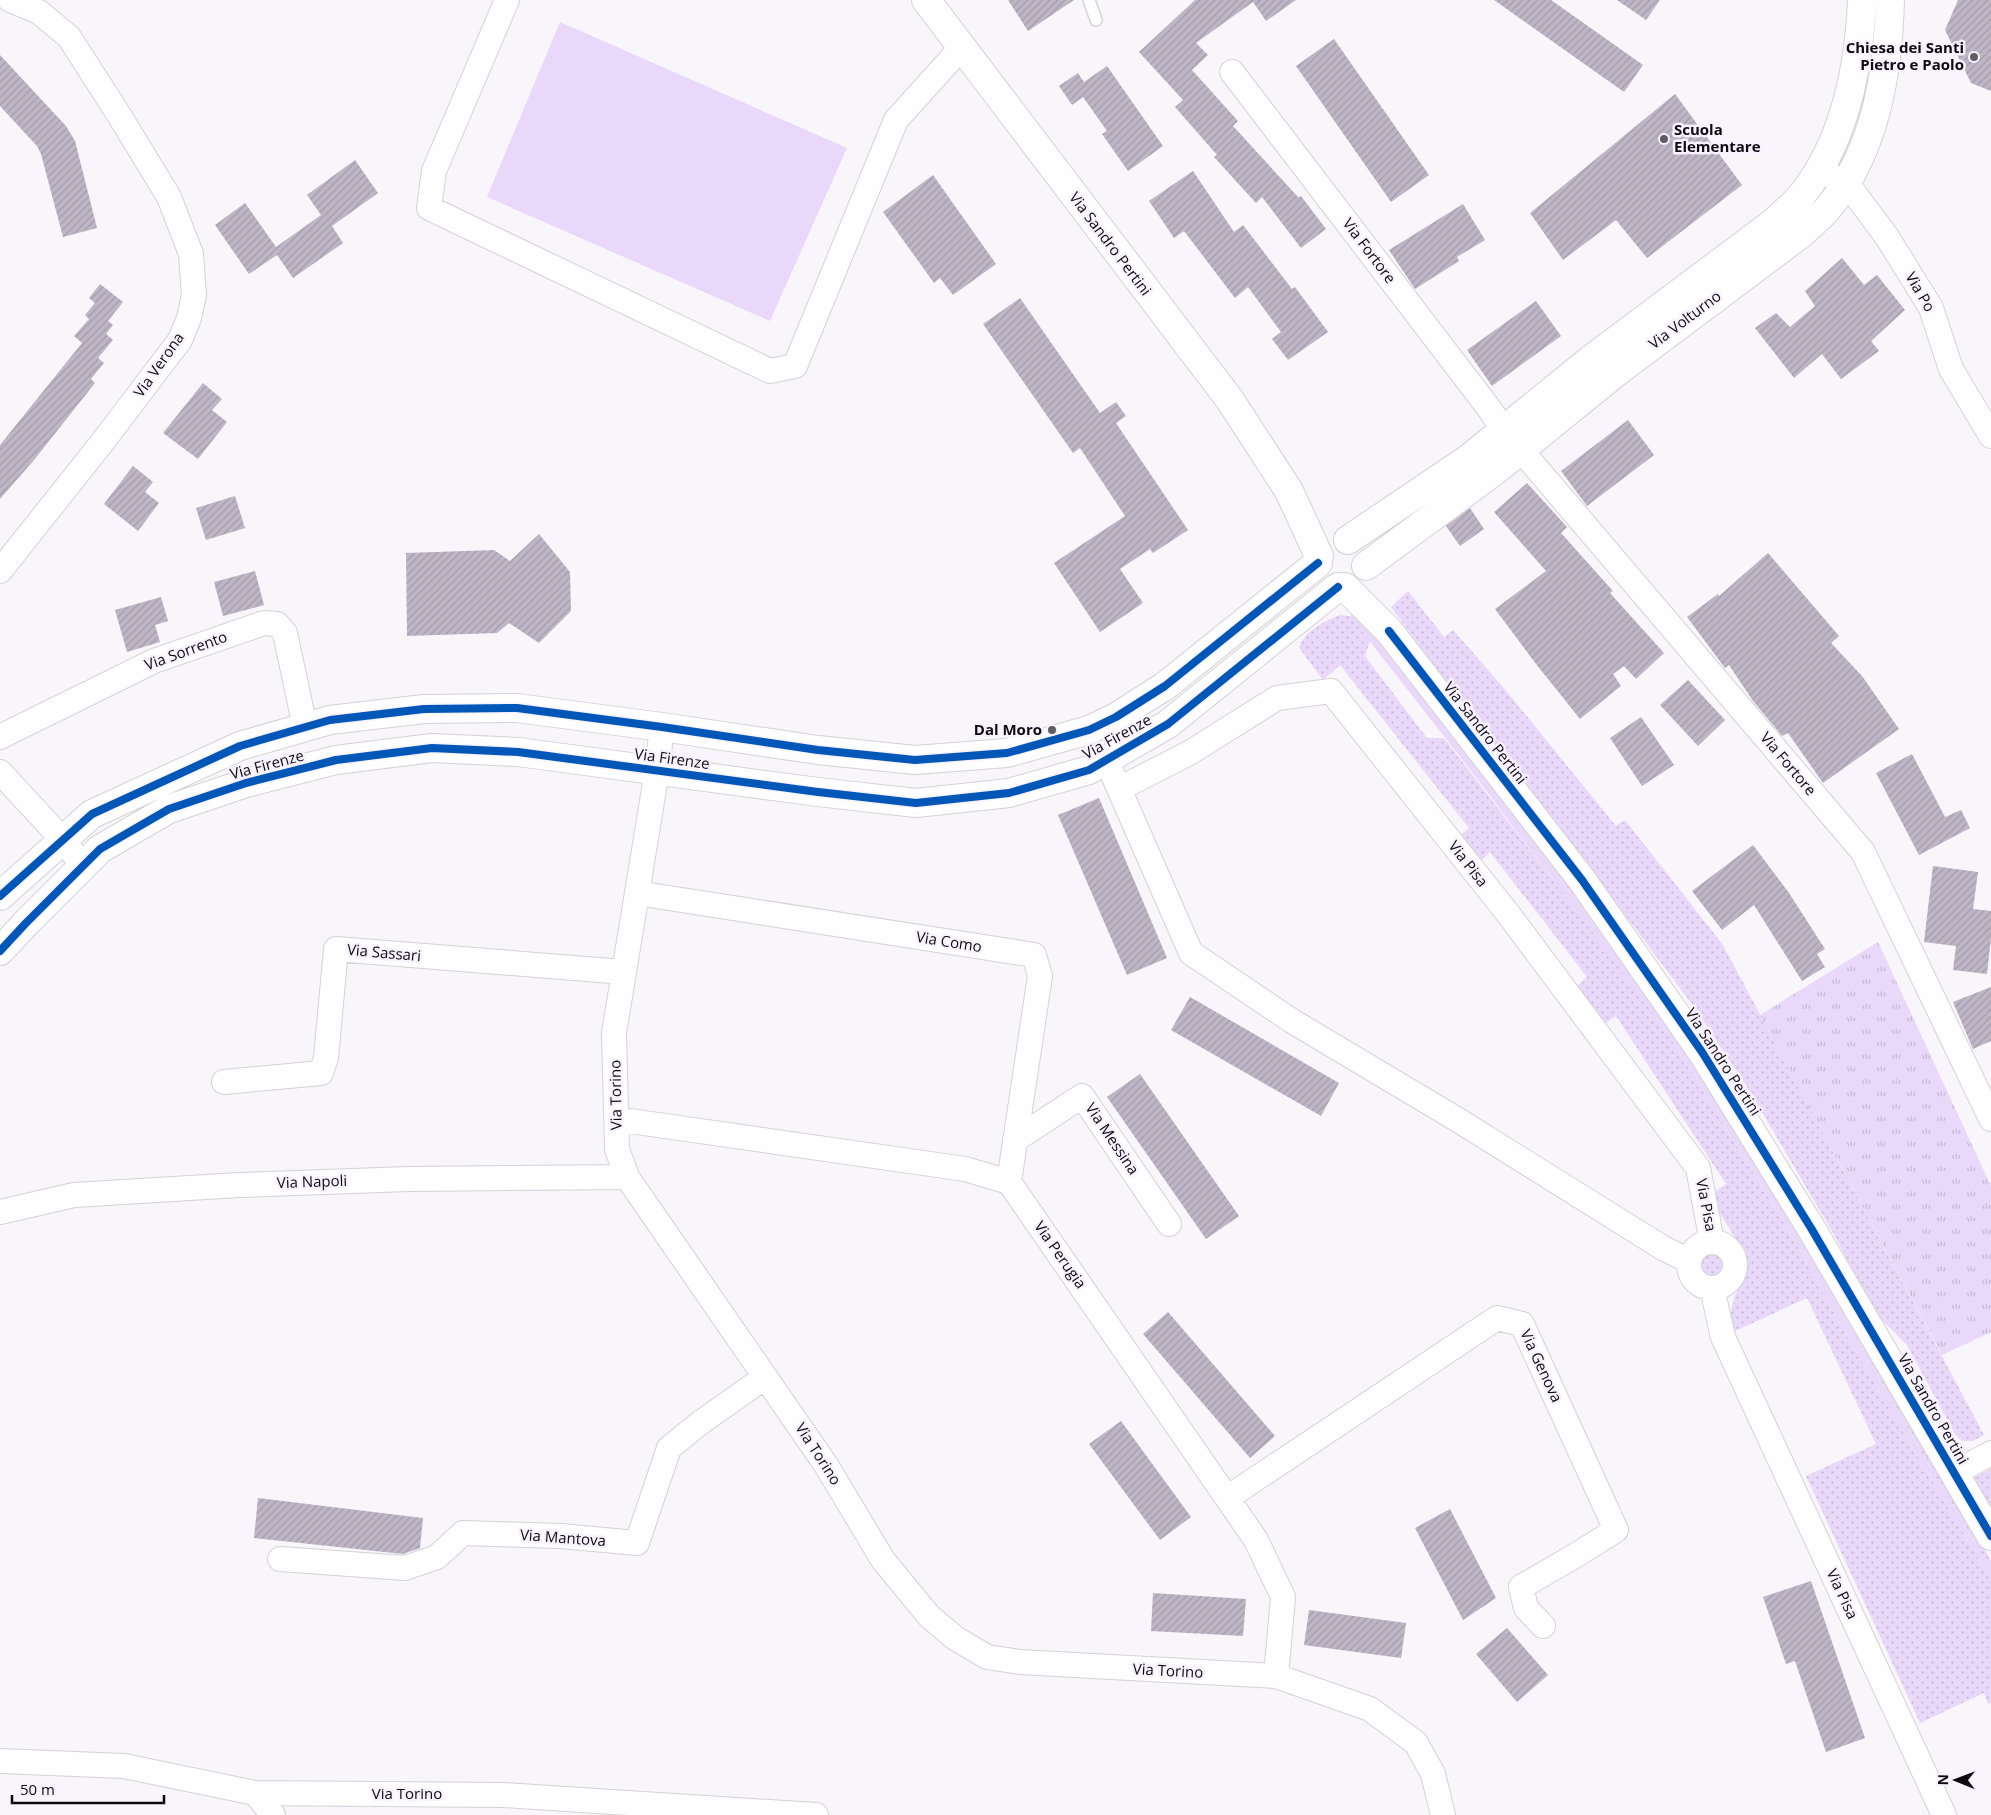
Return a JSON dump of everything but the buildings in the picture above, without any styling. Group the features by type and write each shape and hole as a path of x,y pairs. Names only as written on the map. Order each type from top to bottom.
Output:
{"street":[{"name":"Via Verona","path":"0,571 101,444 180,340 189,318 194,295 191,254 169,197 119,115 69,37 39,12 10,0"},
{"path":"507,0 434,171 429,208 770,371 795,366 896,120 961,48"},
{"name":"Via Sandro Pertini","path":"926,0 1230,400 1289,491 1319,560 1324,579 1332,586 1353,578 1364,555 1361,550 1353,542 1344,540 1289,491"},
{"name":"Via Volturno","path":"1353,578 1512,440 1590,360 1773,222 1800,197 1818,171 1834,140 1846,106 1854,74 1862,0"},
{"name":"Via Volturno","path":"1344,540 1468,459 1512,440 1618,371 1801,234 1828,208 1846,182 1862,151 1874,118 1882,85 1890,0"},
{"name":"Via Fortore","path":"1232,72 1512,440 1863,852 1991,1120"},
{"path":"1818,171 1846,182"},
{"name":"Via Po","path":"1846,182 1887,237 1931,308 1951,369 1991,436"},
{"path":"1319,560 1328,545 1344,540"},
{"name":"Via Firenze","path":"0,896 92,814 240,746 330,720 424,709 517,708 818,750 915,760 1007,754 1089,730 1116,717 1165,686 1319,560"},
{"name":"Via Sandro Pertini","path":"1353,578 1389,631 1582,880 1702,1052 1811,1228 1991,1536"},
{"name":"Via Firenze","path":"0,952 100,849 169,809 246,783 336,760 432,748 518,752 916,803 1009,793 1089,770 1168,724 1353,578"},
{"name":"Via Sorrento","path":"0,737 47,712 154,661 264,623 277,624 285,633 305,727"},
{"name":"Via Pisa","path":"1119,789 1191,752 1277,698 1331,691 1509,915 1698,1168 1712,1242"},
{"name":"Via Torino","path":"662,727 657,771 614,1033 617,1149 627,1177 826,1465 883,1560 929,1616 955,1638 987,1657 1020,1662 1093,1667 1276,1676 1370,1709 1416,1743 1433,1774 1443,1815"},
{"path":"1106,760 1190,953 1292,1020 1458,1120 1662,1248 1689,1260"},
{"path":"0,772 63,840 83,866"},
{"name":"Via Como","path":"637,893 1034,955 1040,976 1009,1182"},
{"name":"Via Sassari","path":"224,1082 321,1073 326,1058 336,948 624,972"},
{"name":"Via Messina","path":"1016,1140 1082,1096 1169,1224"},
{"path":"616,1119 965,1169 1009,1182"},
{"name":"Via Napoli","path":"0,1212 74,1195 229,1186 409,1179 627,1177"},
{"name":"Via Perugia","path":"1009,1182 1256,1540 1283,1597 1276,1676"},
{"path":"1712,1242 1727,1247 1732,1254 1735,1270 1727,1283 1712,1288 1704,1287 1692,1276 1689,1269 1689,1260 1692,1253 1698,1247 1704,1243 1712,1242"},
{"name":"Via Pisa","path":"1712,1288 1723,1337 1944,1815"},
{"name":"Via Genova","path":"1227,1498 1497,1318 1522,1324 1616,1530 1521,1587 1526,1608 1543,1626"},
{"name":"Via Mantova","path":"280,1559 405,1568 437,1558 463,1533 561,1536 637,1543 669,1448 700,1423 765,1377"},
{"path":"1955,1473 1991,1453"},
{"name":"Via Torino","path":"0,1761 124,1766 254,1793 503,1795 816,1815"},
{"path":"254,1793 273,1815"}],"lane":[{"path":"1089,0 1096,20"}],"green space":[{"path":"560,22 847,148 770,321 487,197"},
{"path":"1408,591 1444,637 1453,630 1503,687 1616,826 1625,820 1723,945 1984,1435 1973,1441 1962,1441 1955,1434 1907,1345 1875,1313 1833,1233 1746,1085 1694,1007 1617,904 1529,793 1391,607"},
{"path":"1361,607 1676,1027 1724,1101 1800,1226 1991,1561 1991,1570 1926,1461 1795,1228 1721,1104 1672,1029 1365,620 1355,610"},
{"path":"1355,610 1365,620 1672,1029 1795,1228 1926,1461 1991,1570 1991,1580 1853,1347 1789,1231 1667,1032 1475,776 1350,616"},
{"path":"1340,615 1350,616 1370,641 1365,656 1427,738 1444,738 1667,1032 1789,1231 1853,1347 1991,1580 1991,1703 1988,1704 1984,1693 1920,1723 1806,1476 1876,1444 1807,1298 1733,1332 1731,1323 1732,1306 1748,1265 1741,1247 1709,1196 1726,1184 1616,1016 1601,1026 1574,989 1587,977 1490,852 1476,866 1454,841 1469,828 1340,665 1323,680 1299,648 1310,632"},
{"path":"1878,942 1991,1186 1991,1332 1942,1355 1760,1015"},
{"path":"1712,1252 1721,1256 1725,1265 1721,1274 1712,1278 1703,1274 1699,1265 1703,1256"},
{"path":"1991,1468 1991,1512 1972,1479"}],"cycle path":[{"path":"0,896 92,814 240,746 330,720 424,709 517,708 818,750 915,760 1007,753 1089,730 1116,717 1165,686 1318,563"},
{"path":"0,951 100,849 169,809 246,783 336,760 432,748 518,752 818,792 916,803 1009,793 1089,770 1168,724 1338,587"},
{"path":"1389,631 1582,880 1702,1052 1811,1228 1991,1536"}],"place":[{"name":"Chiesa dei Santi Pietro e Paolo","path":"1974,57"},
{"name":"Scuola Elementare","path":"1664,139"},
{"name":"Dal Moro","path":"1052,730"}]}
